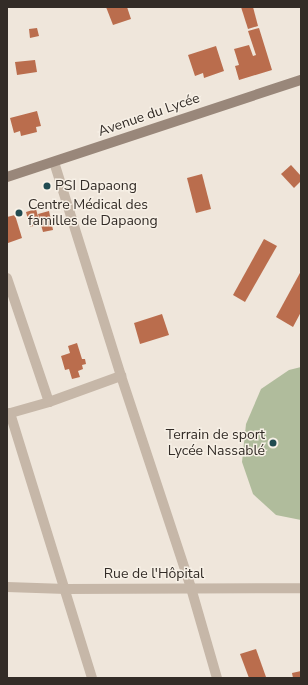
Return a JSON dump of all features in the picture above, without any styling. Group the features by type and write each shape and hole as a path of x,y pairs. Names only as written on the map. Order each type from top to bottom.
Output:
{"main road":[{"name":"Avenue du Lycée","path":"7,177 301,80"}],"street":[{"path":"54,162 120,376 192,588 217,678"},
{"path":"7,278 49,402"},
{"path":"92,678 66,589 8,413 49,402 120,376"},
{"name":"Rue de l'Hôpital","path":"7,587 66,589 301,588"}],"green space":[{"name":"Terrain de sport Lycée Nassablé","path":"301,367 301,520 276,515 253,494 242,462 246,424 261,389 289,370"}],"building":[{"path":"106,7 127,7 131,19 113,25"},
{"path":"241,7 253,7 258,26 248,29"},
{"path":"37,28 39,36 30,38 29,29"},
{"path":"259,28 272,70 239,80 235,66 239,65 234,49 249,45 253,56 256,55 248,31"},
{"path":"216,46 224,71 204,78 203,73 195,76 188,55"},
{"path":"35,60 37,72 17,75 15,62"},
{"path":"37,111 41,126 36,127 37,132 21,136 20,131 14,133 10,118"},
{"path":"291,165 301,176 301,181 294,188 281,174"},
{"path":"202,174 211,209 196,213 187,178"},
{"path":"36,209 40,224 30,227 26,212"},
{"path":"49,211 53,230 43,232 38,214"},
{"path":"15,215 22,238 8,243 7,217"},
{"path":"264,239 277,246 245,302 233,295"},
{"path":"301,271 301,312 293,327 276,317"},
{"path":"162,314 169,335 140,344 134,323"},
{"path":"77,343 82,359 85,359 86,364 82,365 83,369 78,371 80,377 72,379 69,369 65,370 61,356 70,353 68,346"},
{"path":"256,649 266,677 249,678 240,654"},
{"path":"301,671 301,678 293,678 292,673"}],"place":[{"name":"PSI Dapaong","path":"47,186"},
{"name":"Centre Médical des familles de Dapaong","path":"19,213"},
{"name":"Terrain de sport Lycée Nassablé","path":"273,443"}]}
